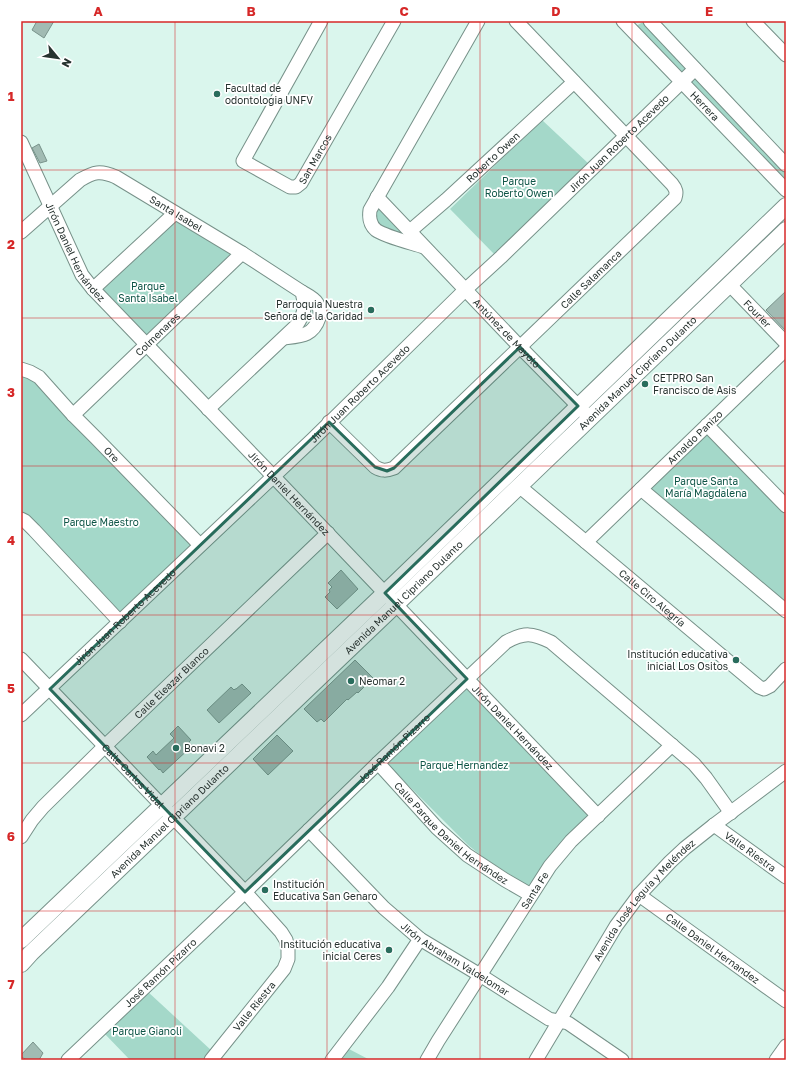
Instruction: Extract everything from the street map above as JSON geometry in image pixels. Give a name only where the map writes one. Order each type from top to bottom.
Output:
[{"type":"main road","name":"Avenida Manuel Cipriano Dulanto","points":[[21,940],[385,593],[786,206]]},
{"type":"main road","name":"Avenida Manuel Cipriano Dulanto","points":[[21,964],[42,942],[786,230]]},
{"type":"street","name":"San Marcos","points":[[322,21],[243,161],[290,186],[296,187],[301,184],[394,21]]},
{"type":"street","points":[[426,247],[391,236],[375,229],[371,224],[369,217],[370,210],[478,21]]},
{"type":"street","name":"Calle Salamanca","points":[[329,422],[375,467],[387,471],[394,468],[675,198],[676,190],[672,184],[516,21]]},
{"type":"street","name":"Herrera","points":[[650,21],[786,165]]},
{"type":"street","points":[[753,21],[786,55]]},
{"type":"street","name":"Herrera","points":[[630,23],[682,82],[786,190]]},
{"type":"street","name":"Jirón Juan Roberto Acevedo","points":[[21,715],[273,476],[695,69]]},
{"type":"street","name":"Roberto Owen","points":[[410,232],[574,82]]},
{"type":"street","name":"Jirón Daniel Hernández","points":[[21,144],[82,275],[93,289],[598,816]]},
{"type":"street","name":"Santa Isabel","points":[[50,206],[84,177],[97,172],[106,173],[116,177],[242,253],[302,292],[305,302],[305,310],[302,319],[284,338],[208,409]]},
{"type":"street","name":"Antúnez de Mayolo","points":[[377,197],[589,418]]},
{"type":"street","points":[[21,232],[50,206]]},
{"type":"street","points":[[93,289],[175,213]]},
{"type":"street","name":"Colmenares","points":[[73,415],[147,346],[242,253]]},
{"type":"street","name":"Fourier","points":[[729,284],[786,343]]},
{"type":"street","name":"Arnaldo Panizo","points":[[586,542],[786,349]]},
{"type":"street","name":"Ore","points":[[21,369],[39,377],[73,415],[200,545]]},
{"type":"street","points":[[707,425],[786,506]]},
{"type":"street","name":"Calle Ciro Alegría","points":[[519,486],[759,687],[764,689],[770,686],[786,669]]},
{"type":"street","points":[[641,489],[786,611]]},
{"type":"street","points":[[21,519],[34,530],[120,622]]},
{"type":"street","name":"Calle Eleazar Blanco","points":[[21,837],[43,807],[328,533]]},
{"type":"street","name":"José Ramón Pizarro","points":[[68,1060],[466,679],[506,642],[518,636],[540,636],[551,642],[694,764],[731,813]]},
{"type":"street","name":"Calle Carlos Vidal","points":[[21,659],[245,892],[281,932],[286,940],[288,949]]},
{"type":"street","name":"Santa Fe","points":[[427,1060],[531,895],[559,854],[672,745]]},
{"type":"street","name":"Calle Parque Daniel Hernández","points":[[378,763],[437,828],[467,855],[531,895]]},
{"type":"street","name":"Avenida José Leguía y Meléndez","points":[[536,1060],[616,926],[639,895],[670,862],[714,825],[786,771]]},
{"type":"street","name":"Valle Riestra","points":[[714,825],[786,877]]},
{"type":"street","name":"Jirón Abraham Valdelomar","points":[[309,830],[384,908],[420,939],[549,1019],[568,1023],[622,1060]]},
{"type":"street","name":"Calle Daniel Hernandez","points":[[639,895],[786,1001]]},
{"type":"street","points":[[332,1060],[388,987],[420,939]]},
{"type":"street","name":"Valle Riestra","points":[[211,1060],[284,969],[288,959],[288,949]]},
{"type":"street","points":[[776,1060],[786,1046]]},
{"type":"highlighted area","points":[[520,347],[578,406],[385,593],[467,679],[245,892],[50,689],[329,422],[375,467],[387,471],[394,468]]},
{"type":"green space","points":[[643,22],[646,23],[688,65],[684,75],[636,26]]},
{"type":"green space","points":[[694,78],[698,79],[786,170],[786,187],[690,81]]},
{"type":"green space","name":"Parque Roberto Owen","points":[[542,120],[589,164],[495,255],[450,209]]},
{"type":"green space","points":[[382,204],[413,238],[381,230],[377,222],[376,214]]},
{"type":"green space","name":"Parque Santa Isabel","points":[[176,221],[234,254],[147,338],[101,290]]},
{"type":"green space","name":"Parque Maestro","points":[[21,373],[37,382],[191,545],[119,614],[21,514]]},
{"type":"green space","name":"Parque Santa María Magdalena","points":[[708,434],[786,515],[786,605],[649,488]]},
{"type":"green space","name":"Parque Hernandez","points":[[465,687],[590,815],[545,864],[528,886],[484,858],[468,845],[386,763]]},
{"type":"green space","name":"Parque Gianoli","points":[[147,991],[212,1051],[205,1060],[130,1060],[103,1032]]},
{"type":"green space","points":[[347,1048],[370,1060],[338,1060]]},
{"type":"building","points":[[37,21],[54,21],[44,38],[32,30]]},
{"type":"building","points":[[39,144],[47,161],[40,163],[32,148]]},
{"type":"building","points":[[786,291],[786,331],[766,310]]},
{"type":"building","points":[[341,570],[358,589],[337,609],[325,597],[330,592],[329,590],[332,587],[328,583]]},
{"type":"building","points":[[355,660],[373,678],[358,693],[357,692],[348,700],[347,699],[324,722],[321,719],[317,722],[304,709]]},
{"type":"building","points":[[242,684],[251,693],[219,723],[207,710],[231,687],[234,690]]},
{"type":"building","name":"Bonavi 2","points":[[178,726],[191,740],[189,742],[192,746],[163,773],[147,757],[153,751],[156,755],[174,738],[170,734]]},
{"type":"building","points":[[277,735],[293,751],[268,775],[253,759]]},
{"type":"building","points":[[33,1042],[43,1053],[39,1060],[28,1060],[21,1057],[21,1055]]},
{"type":"place","name":"Facultad de odontologia UNFV","points":[[217,94]]},
{"type":"place","name":"Parroquia Nuestra Señora de la Caridad","points":[[371,310]]},
{"type":"place","name":"CETPRO San Francisco de Asis","points":[[645,384]]},
{"type":"place","name":"Institución educativa inicial Los Ositos","points":[[736,660]]},
{"type":"place","name":"Neomar 2","points":[[351,681]]},
{"type":"place","name":"Bonavi 2","points":[[176,748]]},
{"type":"place","name":"Institución Educativa San Genaro","points":[[265,890]]},
{"type":"place","name":"Institución educativa inicial Ceres","points":[[389,950]]}]
